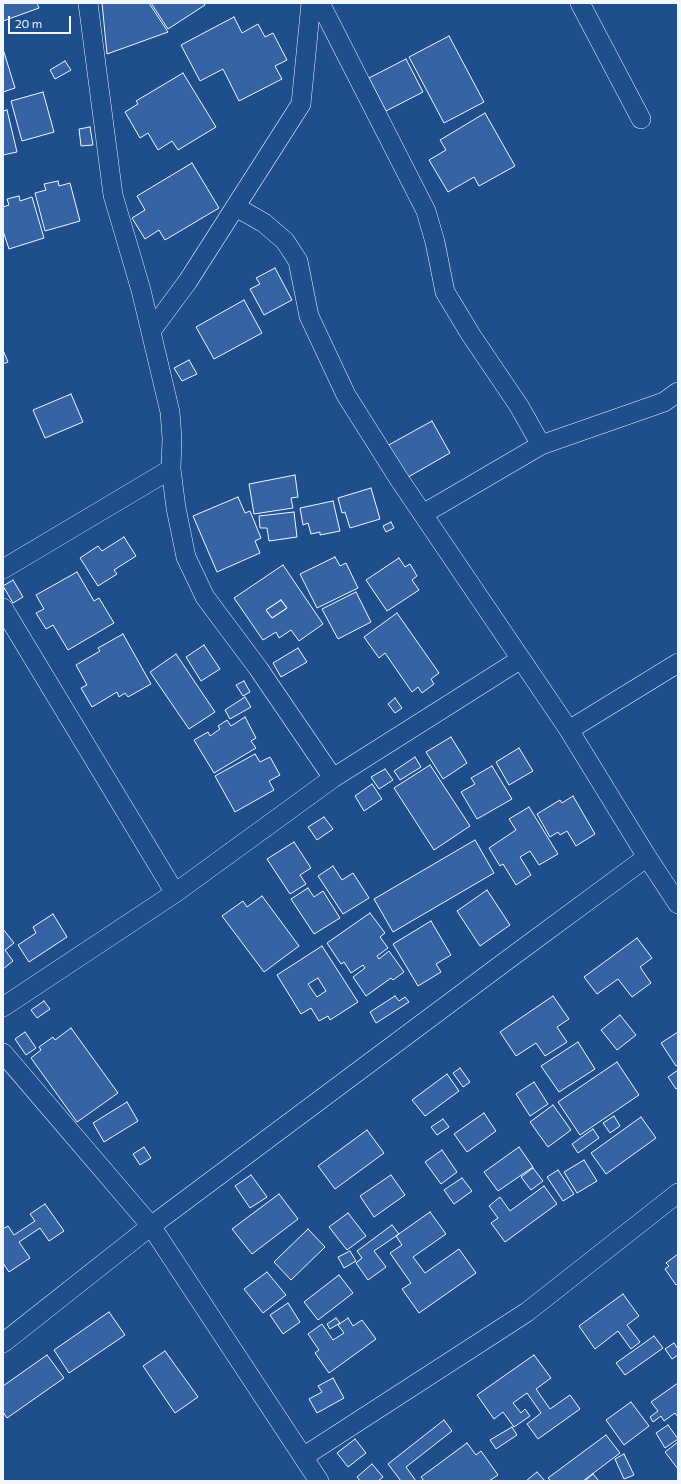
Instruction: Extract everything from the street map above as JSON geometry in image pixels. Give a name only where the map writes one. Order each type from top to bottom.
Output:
[{"type":"street","points":[[88,3],[112,195],[141,290],[170,412],[172,438],[171,470],[176,508],[186,557],[205,597],[258,668],[333,778]]},
{"type":"street","points":[[151,330],[188,281],[301,104],[311,3]]},
{"type":"street","points":[[320,3],[426,211],[435,242],[445,292],[519,406],[541,445]]},
{"type":"street","points":[[580,3],[642,119]]},
{"type":"street","points":[[236,207],[264,223],[285,241],[298,261],[309,316],[346,395],[423,514],[569,730],[647,857],[678,904]]},
{"type":"street","points":[[423,514],[541,445],[664,402],[678,392]]},
{"type":"street","points":[[3,569],[171,470]]},
{"type":"street","points":[[3,608],[175,893]]},
{"type":"street","points":[[3,1007],[175,893],[333,778],[521,659]]},
{"type":"street","points":[[569,730],[678,663]]},
{"type":"street","points":[[3,1343],[151,1226],[506,960],[647,857]]},
{"type":"street","points":[[3,1053],[151,1226],[319,1481]]},
{"type":"street","points":[[303,1457],[527,1312],[678,1193]]},
{"type":"building","points":[[3,3],[37,3],[39,8],[3,21]]},
{"type":"building","points":[[102,3],[149,3],[168,32],[107,54]]},
{"type":"building","points":[[151,3],[204,3],[205,5],[168,29]]},
{"type":"building","points":[[234,17],[242,33],[258,24],[265,37],[273,33],[287,60],[275,66],[282,79],[239,101],[223,69],[200,81],[181,45]]},
{"type":"building","points":[[449,36],[484,102],[444,123],[409,57]]},
{"type":"building","points":[[3,49],[15,88],[3,92]]},
{"type":"building","points":[[406,59],[423,92],[386,111],[369,78]]},
{"type":"building","points":[[65,61],[71,70],[55,79],[50,70]]},
{"type":"building","points":[[183,73],[216,127],[178,150],[172,141],[158,150],[148,133],[140,138],[125,112],[138,104],[136,101]]},
{"type":"building","points":[[43,92],[54,132],[22,141],[11,101]]},
{"type":"building","points":[[7,110],[17,152],[3,155],[3,111]]},
{"type":"building","points":[[485,113],[515,166],[479,186],[474,177],[448,192],[429,160],[446,150],[440,140]]},
{"type":"building","points":[[90,127],[93,145],[81,146],[79,129]]},
{"type":"building","points":[[192,163],[219,208],[165,240],[159,230],[145,239],[132,218],[145,210],[137,196]]},
{"type":"building","points":[[58,181],[59,186],[70,183],[80,221],[45,231],[35,193],[46,190],[44,184]]},
{"type":"building","points":[[19,196],[20,201],[32,197],[44,238],[9,249],[3,231],[3,207],[9,205],[7,199]]},
{"type":"building","points":[[275,268],[292,300],[264,315],[250,289],[260,284],[256,278]]},
{"type":"building","points":[[244,300],[262,333],[214,359],[196,327]]},
{"type":"building","points":[[3,350],[8,362],[3,364]]},
{"type":"building","points":[[189,360],[197,374],[182,381],[174,368]]},
{"type":"building","points":[[71,394],[83,422],[45,438],[33,410]]},
{"type":"building","points":[[432,421],[450,453],[403,480],[385,447]]},
{"type":"building","points":[[295,475],[298,497],[291,498],[293,508],[254,514],[249,484]]},
{"type":"building","points":[[371,488],[380,519],[350,528],[345,512],[342,513],[338,498]]},
{"type":"building","points":[[238,497],[245,513],[250,511],[261,538],[255,541],[260,553],[217,572],[193,516]]},
{"type":"building","points":[[333,501],[340,531],[320,535],[320,532],[311,534],[308,523],[303,525],[300,508]]},
{"type":"building","points":[[294,512],[297,537],[269,541],[267,528],[260,528],[259,516]]},
{"type":"building","points":[[391,522],[394,528],[386,532],[383,526]]},
{"type":"building","points":[[124,537],[136,556],[114,570],[117,574],[98,586],[80,558],[98,546],[102,551]]},
{"type":"building","points":[[335,557],[340,566],[346,563],[358,588],[317,608],[300,574]]},
{"type":"building","points":[[399,558],[405,567],[410,564],[417,576],[412,580],[419,590],[387,611],[366,580]]},
{"type":"building","points":[[283,565],[323,624],[299,641],[291,630],[279,638],[276,632],[263,640],[234,598]],"holes":[[[281,600],[287,608],[272,618],[266,610]]]},
{"type":"building","points":[[77,572],[94,601],[99,598],[114,623],[68,650],[53,625],[46,629],[36,613],[44,609],[36,595]]},
{"type":"building","points":[[13,580],[23,597],[13,603],[3,586]]},
{"type":"building","points":[[356,592],[371,622],[338,639],[322,609]]},
{"type":"building","points":[[281,600],[287,608],[272,618],[266,610]]},
{"type":"building","points":[[397,613],[439,673],[431,679],[434,684],[422,693],[418,687],[412,692],[385,653],[379,658],[364,637]]},
{"type":"building","points":[[123,634],[151,684],[128,697],[125,693],[119,697],[117,692],[92,707],[81,688],[87,685],[76,665],[100,651],[98,648]]},
{"type":"building","points":[[204,645],[220,669],[201,681],[186,657]]},
{"type":"building","points":[[298,648],[307,662],[281,677],[273,663]]},
{"type":"building","points":[[176,654],[215,712],[189,729],[150,672]]},
{"type":"building","points":[[244,681],[250,692],[243,696],[236,685]]},
{"type":"building","points":[[245,697],[251,707],[230,719],[225,710]]},
{"type":"building","points":[[395,698],[402,708],[395,713],[388,704]]},
{"type":"building","points":[[245,717],[256,738],[251,741],[256,748],[214,773],[194,740],[208,732],[210,736],[220,729],[218,726],[227,720],[231,726]]},
{"type":"building","points":[[451,737],[467,763],[443,779],[426,752]]},
{"type":"building","points":[[519,748],[533,771],[509,785],[496,762]]},
{"type":"building","points":[[255,754],[260,762],[270,757],[280,775],[269,781],[274,790],[235,812],[215,776]]},
{"type":"building","points":[[415,757],[421,767],[400,780],[394,771]]},
{"type":"building","points":[[430,765],[470,826],[434,850],[394,788]]},
{"type":"building","points":[[492,766],[512,799],[477,819],[461,792],[475,784],[471,778]]},
{"type":"building","points":[[385,769],[393,780],[379,789],[371,777]]},
{"type":"building","points":[[372,784],[382,799],[364,811],[355,796]]},
{"type":"building","points":[[573,796],[595,834],[576,846],[567,831],[560,835],[558,832],[550,837],[537,814],[560,800],[562,803]]},
{"type":"building","points":[[529,807],[558,854],[539,865],[530,851],[520,857],[531,875],[516,885],[503,864],[500,866],[489,848],[516,830],[509,819]]},
{"type":"building","points":[[324,817],[333,829],[317,840],[308,827]]},
{"type":"building","points":[[475,840],[494,873],[393,932],[374,899]]},
{"type":"building","points":[[294,842],[311,868],[300,875],[306,884],[290,894],[267,859]]},
{"type":"building","points":[[333,866],[342,880],[353,873],[369,898],[343,914],[318,876]]},
{"type":"building","points":[[308,888],[314,897],[323,891],[340,918],[314,934],[291,899]]},
{"type":"building","points":[[487,890],[510,925],[480,946],[457,911]]},
{"type":"building","points":[[262,896],[299,946],[264,972],[222,916],[243,901],[247,907]]},
{"type":"building","points":[[370,913],[385,933],[380,937],[388,948],[377,956],[379,959],[389,951],[404,972],[393,980],[391,978],[366,996],[353,977],[365,968],[363,965],[351,973],[344,962],[341,964],[327,943]]},
{"type":"building","points":[[53,914],[67,937],[29,962],[18,945],[36,933],[33,927]]},
{"type":"building","points":[[431,921],[451,955],[436,964],[441,972],[418,986],[393,944]]},
{"type":"building","points":[[3,929],[14,943],[5,950],[13,961],[3,969]]},
{"type":"building","points":[[637,938],[652,958],[640,967],[651,983],[632,997],[618,979],[597,994],[584,977]]},
{"type":"building","points":[[322,946],[358,1002],[330,1020],[328,1016],[319,1021],[311,1008],[301,1014],[277,975]],"holes":[[[318,978],[326,991],[317,997],[308,984]]]},
{"type":"building","points":[[395,996],[399,1001],[405,997],[409,1002],[376,1023],[370,1012]]},
{"type":"building","points":[[553,996],[569,1019],[557,1027],[567,1042],[545,1056],[536,1043],[516,1056],[500,1032]]},
{"type":"building","points":[[44,1001],[50,1009],[37,1018],[31,1010]]},
{"type":"building","points":[[620,1015],[636,1035],[617,1050],[601,1030]]},
{"type":"building","points":[[71,1028],[118,1093],[77,1122],[31,1058],[41,1050],[39,1047],[53,1037],[55,1040]]},
{"type":"building","points":[[25,1032],[36,1048],[26,1055],[15,1039]]},
{"type":"building","points":[[678,1032],[678,1065],[676,1066],[661,1043]]},
{"type":"building","points":[[578,1042],[595,1069],[559,1092],[541,1066]]},
{"type":"building","points":[[617,1062],[639,1095],[580,1135],[558,1102]]},
{"type":"building","points":[[460,1068],[470,1082],[463,1087],[453,1073]]},
{"type":"building","points":[[678,1070],[678,1088],[676,1089],[668,1077]]},
{"type":"building","points":[[447,1074],[459,1091],[425,1116],[412,1100]]},
{"type":"building","points":[[534,1082],[548,1104],[530,1116],[516,1094]]},
{"type":"building","points":[[127,1102],[138,1121],[104,1142],[93,1123]]},
{"type":"building","points":[[553,1105],[571,1130],[548,1147],[530,1122]]},
{"type":"building","points":[[484,1113],[496,1131],[467,1152],[454,1134]]},
{"type":"building","points":[[614,1116],[620,1126],[610,1133],[603,1123]]},
{"type":"building","points":[[641,1117],[656,1138],[606,1174],[591,1153]]},
{"type":"building","points":[[443,1119],[449,1127],[437,1135],[431,1127]]},
{"type":"building","points":[[593,1129],[599,1138],[578,1153],[572,1144]]},
{"type":"building","points":[[367,1130],[384,1153],[335,1189],[318,1166]]},
{"type":"building","points":[[144,1147],[151,1158],[140,1165],[133,1154]]},
{"type":"building","points":[[519,1147],[533,1167],[498,1191],[484,1172]]},
{"type":"building","points":[[442,1150],[457,1172],[441,1184],[425,1162]]},
{"type":"building","points":[[584,1160],[597,1181],[577,1193],[564,1172]]},
{"type":"building","points":[[533,1168],[543,1181],[531,1190],[521,1177]]},
{"type":"building","points":[[558,1170],[574,1194],[563,1201],[547,1177]]},
{"type":"building","points":[[251,1175],[267,1197],[250,1208],[235,1186]]},
{"type":"building","points":[[391,1175],[405,1195],[374,1217],[360,1196]]},
{"type":"building","points":[[462,1178],[472,1191],[454,1204],[444,1190]]},
{"type":"building","points":[[544,1186],[557,1204],[505,1242],[491,1223],[498,1218],[489,1206],[500,1197],[510,1211]]},
{"type":"building","points":[[279,1194],[298,1219],[252,1254],[232,1229]]},
{"type":"building","points":[[45,1204],[64,1231],[49,1241],[40,1228],[19,1242],[30,1258],[9,1272],[3,1263],[3,1229],[8,1226],[14,1235],[35,1221],[30,1214]]},
{"type":"building","points":[[430,1212],[446,1234],[413,1257],[425,1273],[459,1249],[476,1273],[419,1313],[402,1289],[411,1283],[390,1253],[402,1245],[396,1236]]},
{"type":"building","points":[[348,1213],[366,1236],[347,1250],[329,1227]]},
{"type":"building","points":[[392,1225],[399,1234],[374,1251],[386,1267],[368,1280],[356,1263],[362,1258],[357,1251]]},
{"type":"building","points":[[308,1229],[325,1247],[291,1280],[274,1262]]},
{"type":"building","points":[[350,1251],[356,1261],[344,1268],[338,1257]]},
{"type":"building","points":[[678,1254],[678,1283],[676,1285],[665,1269],[669,1266],[666,1263]]},
{"type":"building","points":[[267,1272],[286,1295],[263,1313],[244,1289]]},
{"type":"building","points":[[339,1275],[353,1293],[318,1320],[304,1302]]},
{"type":"building","points":[[623,1294],[639,1316],[627,1325],[640,1342],[631,1349],[618,1331],[595,1349],[579,1326]]},
{"type":"building","points":[[288,1303],[300,1322],[283,1334],[270,1315]]},
{"type":"building","points":[[109,1312],[125,1335],[69,1373],[54,1350]]},
{"type":"building","points":[[336,1318],[340,1323],[330,1329],[327,1324]]},
{"type":"building","points":[[348,1318],[353,1326],[362,1320],[376,1339],[329,1373],[315,1353],[319,1350],[308,1334],[322,1324],[333,1340],[344,1333],[338,1325]]},
{"type":"building","points":[[654,1336],[663,1348],[625,1375],[616,1363]]},
{"type":"building","points":[[674,1343],[678,1349],[678,1355],[672,1359],[665,1349]]},
{"type":"building","points":[[165,1351],[198,1397],[175,1413],[143,1366]]},
{"type":"building","points":[[47,1355],[64,1378],[7,1418],[3,1412],[3,1386]]},
{"type":"building","points":[[534,1355],[551,1378],[536,1389],[550,1409],[570,1395],[580,1409],[538,1439],[527,1424],[541,1413],[527,1393],[513,1403],[521,1413],[525,1409],[530,1416],[514,1427],[503,1412],[494,1419],[477,1395]]},
{"type":"building","points":[[333,1378],[344,1398],[317,1413],[309,1399],[322,1392],[318,1386]]},
{"type":"building","points":[[678,1383],[678,1417],[675,1413],[664,1421],[661,1416],[653,1422],[650,1417],[658,1411],[651,1402]]},
{"type":"building","points":[[631,1402],[649,1426],[624,1445],[606,1420]]},
{"type":"building","points":[[444,1420],[452,1431],[406,1467],[416,1481],[401,1481],[388,1464]]},
{"type":"building","points":[[668,1425],[678,1439],[665,1448],[656,1433]]},
{"type":"building","points":[[512,1427],[517,1435],[496,1449],[490,1440]]},
{"type":"building","points":[[606,1435],[620,1453],[583,1481],[551,1481],[548,1478]]},
{"type":"building","points":[[355,1439],[366,1453],[348,1467],[337,1453]]},
{"type":"building","points":[[678,1442],[678,1469],[665,1452]]},
{"type":"building","points":[[467,1443],[476,1455],[481,1451],[498,1475],[489,1481],[424,1481],[421,1477]]},
{"type":"building","points":[[624,1454],[634,1475],[624,1479],[615,1459]]},
{"type":"building","points":[[372,1464],[383,1477],[378,1481],[360,1481],[357,1477]]},
{"type":"building","points":[[537,1472],[545,1481],[526,1481]]},
{"type":"building","points":[[593,1474],[599,1481],[586,1480]]}]
